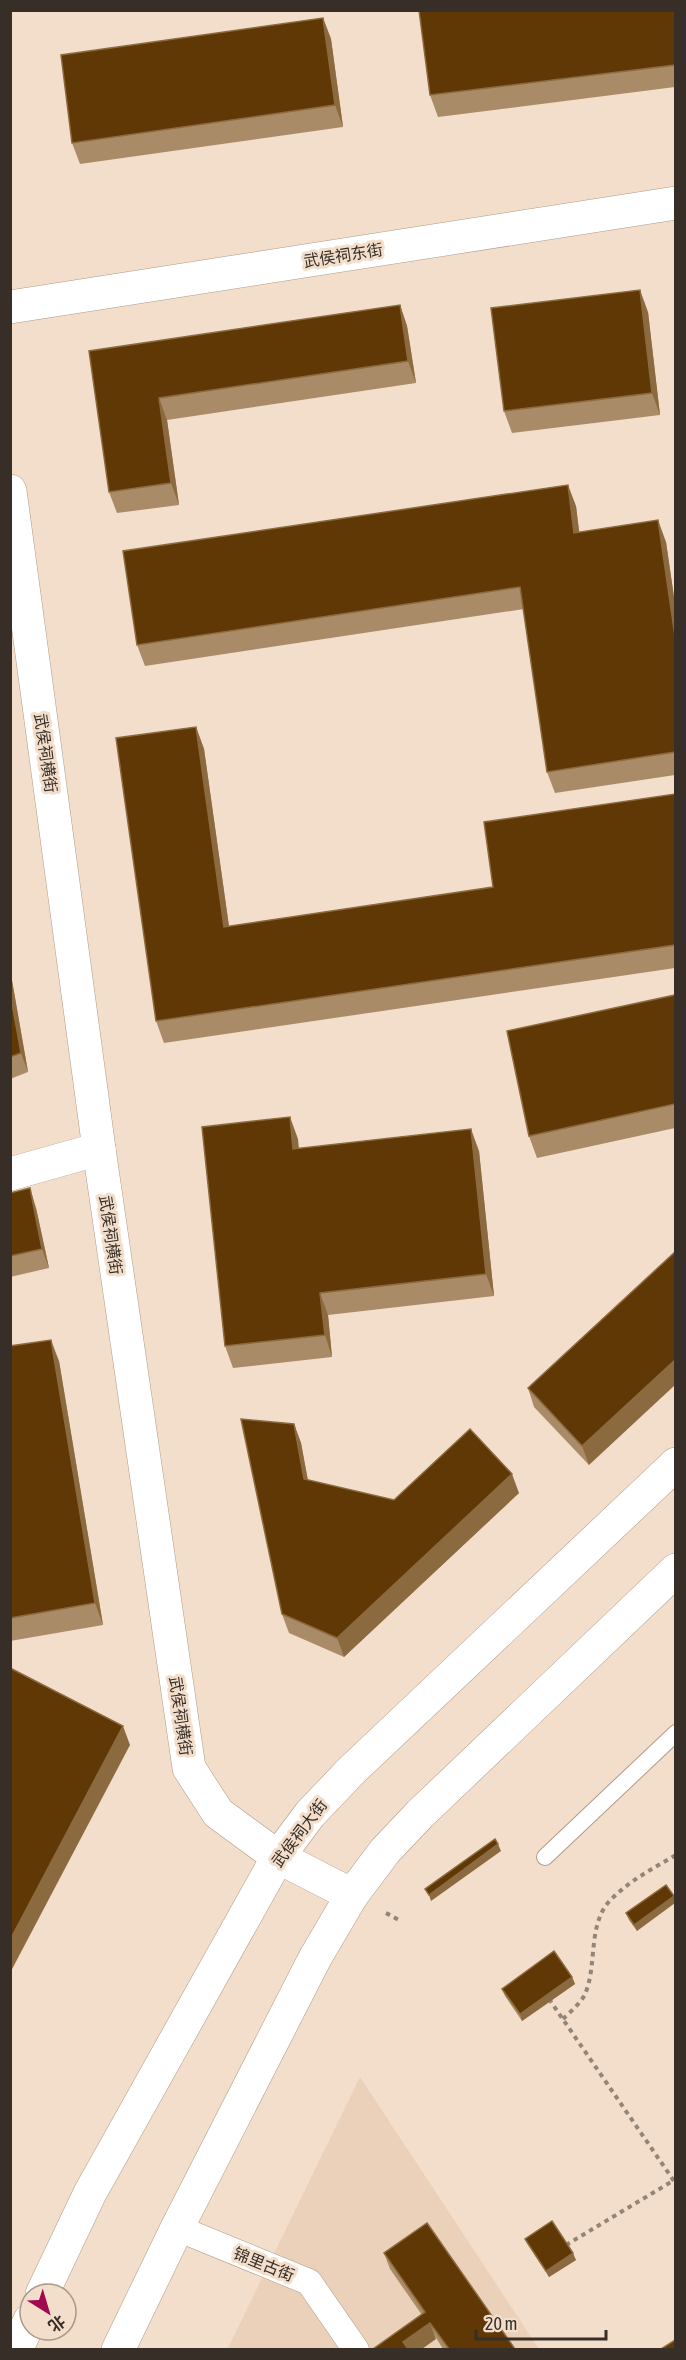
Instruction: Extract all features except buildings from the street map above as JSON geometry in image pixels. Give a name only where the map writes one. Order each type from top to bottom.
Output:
[{"type":"street","name":"武侯祠东街","points":[[10,307],[675,204]]},
{"type":"street","name":"武侯祠横街","points":[[10,491],[99,1149],[189,1768],[218,1813],[278,1857],[352,1895]]},
{"type":"street","points":[[10,1174],[99,1149]]},
{"type":"street","name":"武侯祠大街","points":[[48,2282],[90,2193],[278,1857],[310,1814],[351,1771],[675,1464]]},
{"type":"street","points":[[118,2349],[315,1958],[352,1895],[385,1851],[420,1814],[675,1570]]},
{"type":"street","name":"锦里古街","points":[[177,2228],[309,2282],[356,2349]]},
{"type":"lane","points":[[545,1857],[675,1733]]},
{"type":"path","points":[[563,2019],[584,1996],[591,1973],[594,1939],[606,1906],[630,1883],[675,1855]]},
{"type":"path","points":[[545,1993],[675,2181],[566,2245]]},
{"type":"shaded area","points":[[360,2077],[539,2349],[227,2350]]}]
